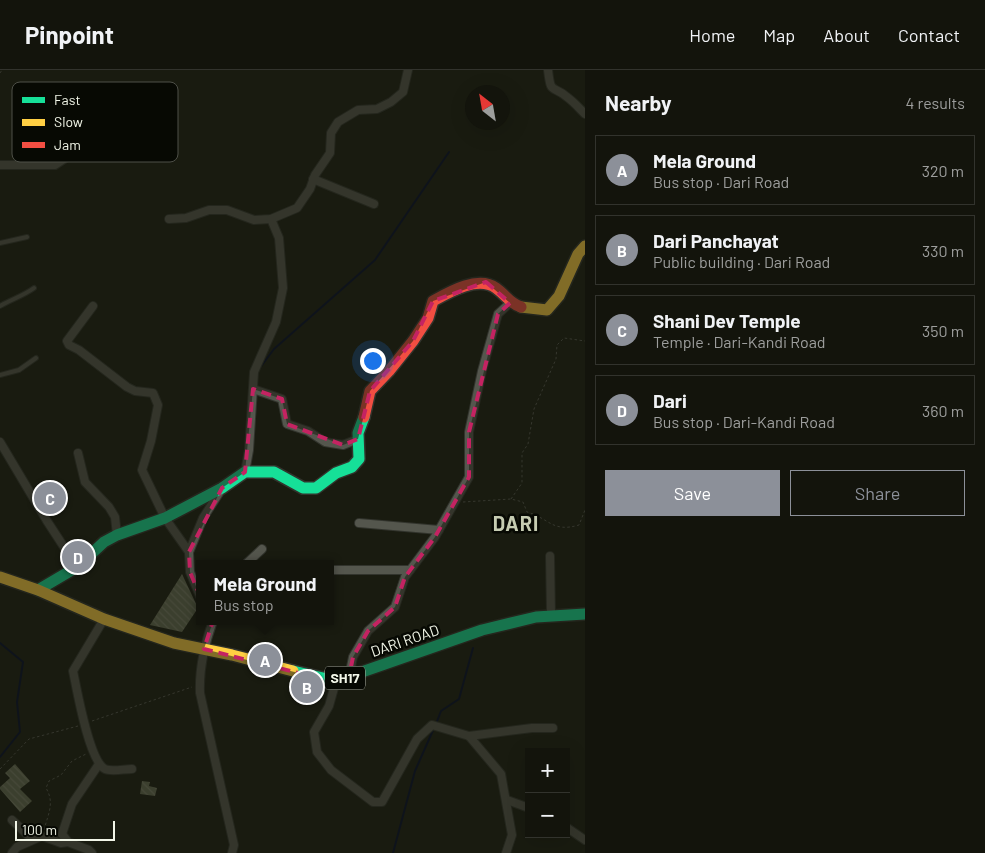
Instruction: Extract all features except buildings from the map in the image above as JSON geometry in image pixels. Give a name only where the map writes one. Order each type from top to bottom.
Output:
[{"type":"street","points":[[169,218],[186,218],[209,210],[227,210],[254,220],[271,218],[297,208],[330,153],[331,133],[338,122],[358,110],[378,109],[391,102],[403,92],[408,70]]},
{"type":"street","points":[[548,70],[550,83],[554,90],[566,95],[585,114]]},
{"type":"street","points":[[0,165],[55,164],[58,162]]},
{"type":"street","points":[[313,179],[374,204]]},
{"type":"street","points":[[244,472],[249,450],[254,372],[276,322],[283,288],[279,238],[271,218]]},
{"type":"street","points":[[38,590],[77,567],[104,542],[117,535],[165,518],[222,488],[244,472],[274,472],[303,488],[316,488],[336,474],[352,467],[358,460],[358,433],[366,411],[370,390],[389,371],[413,341],[428,318],[433,301],[446,294],[486,282],[494,286],[510,303],[546,310],[559,296],[578,254],[585,246]]},
{"type":"street","points":[[349,676],[353,657],[368,631],[395,607],[406,577],[439,530],[469,477],[469,432],[482,371],[498,314],[510,303]]},
{"type":"street","points":[[93,306],[67,341],[69,345],[79,350],[127,387],[135,391],[153,393],[158,405],[151,441],[142,470],[165,518],[189,552]]},
{"type":"street","points":[[253,389],[282,399],[288,424],[308,431],[325,442],[343,445],[358,439]]},
{"type":"street","points":[[0,442],[77,567]]},
{"type":"street","points":[[78,454],[85,482],[109,507],[115,517],[117,535]]},
{"type":"street","points":[[196,586],[190,572],[189,552],[203,518],[222,488]]},
{"type":"street","points":[[359,523],[439,530]]},
{"type":"street","points":[[250,560],[262,549]]},
{"type":"street","points":[[550,556],[551,614]]},
{"type":"street","points":[[334,570],[410,570]]},
{"type":"street","name":"SH17","points":[[0,577],[38,590]]},
{"type":"street","name":"DARI ROAD","points":[[38,590],[104,619],[174,643],[318,678],[336,680],[482,630],[551,614],[585,614]]},
{"type":"street","points":[[104,619],[73,671],[92,751],[99,764],[107,770],[132,769]]},
{"type":"street","points":[[211,625],[204,649],[200,693],[234,845],[232,853]]},
{"type":"street","points":[[336,680],[329,706],[314,732],[317,752],[331,770],[373,802],[382,802],[418,739],[432,725],[469,736],[532,728],[553,728]]},
{"type":"street","points":[[469,736],[501,774],[512,835],[506,853]]},
{"type":"street","points":[[68,842],[62,834],[72,804],[99,764]]},
{"type":"street","points":[[506,800],[525,807]]},
{"type":"street","points":[[12,820],[32,839]]},
{"type":"street","points":[[570,830],[585,840]]},
{"type":"street","points":[[12,853],[17,847],[42,836],[61,843],[68,842],[92,853]]},
{"type":"lane","points":[[0,243],[26,237]]},
{"type":"lane","points":[[0,306],[22,297],[34,288]]},
{"type":"lane","points":[[0,376],[19,370],[36,358]]},
{"type":"path","points":[[511,500],[522,483],[522,453],[528,444],[534,409],[556,359],[557,345],[564,338],[585,341]]},
{"type":"path","points":[[456,500],[467,503],[478,500],[523,502],[527,512],[535,514],[544,522],[566,529],[579,525],[585,510]]},
{"type":"path","points":[[0,769],[29,740],[85,724],[200,684]]},
{"type":"path","points":[[42,836],[51,804],[51,796],[46,788],[49,781],[61,775],[72,761],[92,751]]},
{"type":"highlighted area","points":[[486,282],[508,299],[510,303],[498,314],[469,432],[469,477],[435,537],[405,577],[395,607],[368,631],[353,657],[349,677],[326,680],[204,649],[212,624],[190,572],[189,552],[222,488],[245,472],[253,389],[282,399],[287,424],[343,445],[358,439],[370,391],[413,341],[433,301]]},
{"type":"waterway","points":[[259,369],[274,349],[375,260],[449,152]]},
{"type":"waterway","points":[[0,643],[23,662],[17,702],[20,732],[0,757]]},
{"type":"waterway","points":[[436,724],[441,711],[459,699],[473,648]]},
{"type":"waterway","points":[[393,853],[415,771],[434,728]]},
{"type":"traffic: fast","points":[[38,590],[77,567],[104,542],[117,535],[165,518],[222,488],[245,472],[274,472],[303,488],[316,488],[336,473],[352,467],[359,459],[358,433],[364,417]]},
{"type":"traffic: fast","points":[[293,671],[336,681],[482,630],[536,617],[585,614]]},
{"type":"traffic: slow","points":[[521,307],[547,310],[559,296],[578,254],[585,246]]},
{"type":"traffic: slow","points":[[0,577],[38,590],[104,619],[174,643],[232,655],[293,671]]},
{"type":"traffic: jam","points":[[364,417],[370,391],[413,341],[428,318],[433,301],[464,286],[481,283],[489,284],[496,288],[510,301],[521,307]]},
{"type":"place","name":"Shani Dev Temple","points":[[50,498]]},
{"type":"place","name":"Dari","points":[[78,557]]},
{"type":"place","name":"Mela Ground","points":[[265,660]]},
{"type":"place","name":"Dari Panchayat","points":[[307,687]]},
{"type":"district","name":"DARI","points":[[516,524]]}]
